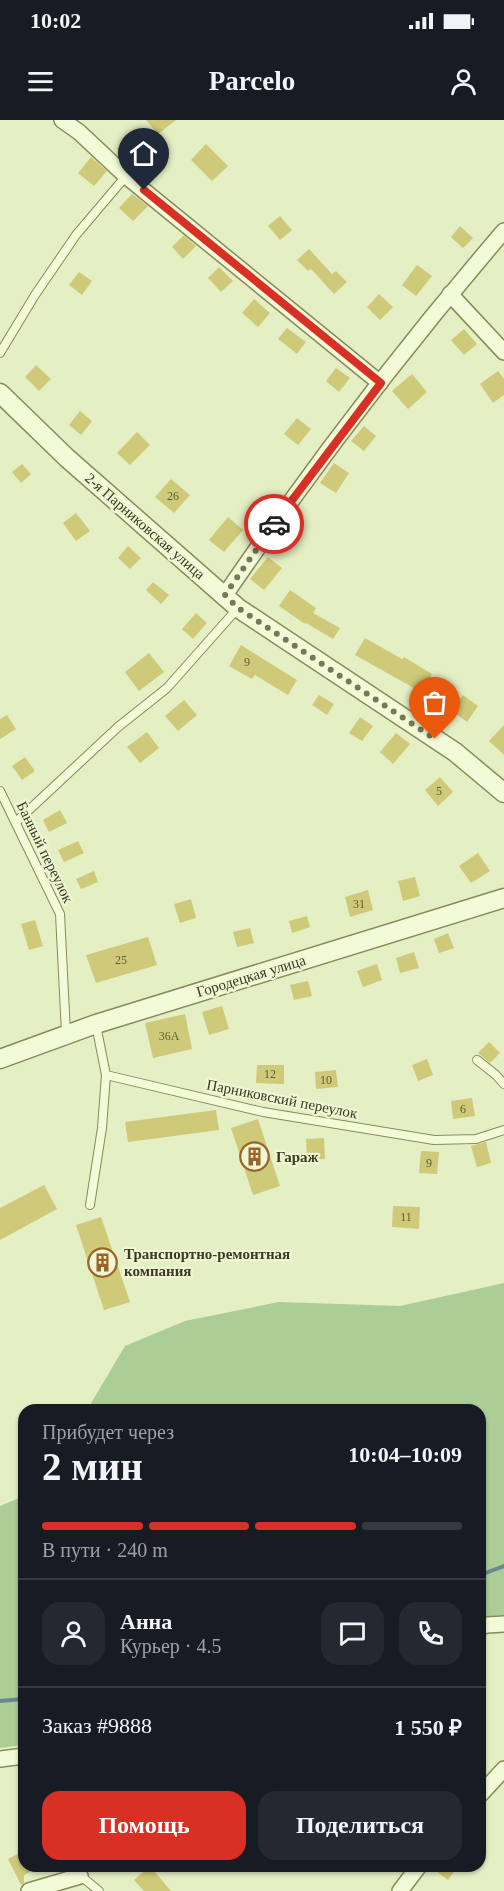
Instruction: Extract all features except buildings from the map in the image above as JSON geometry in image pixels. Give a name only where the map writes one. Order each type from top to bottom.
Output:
[{"type":"street","points":[[62,120],[79,132],[126,176],[381,383]]},
{"type":"street","points":[[231,601],[281,513],[450,294],[504,231]]},
{"type":"street","points":[[450,294],[504,352]]},
{"type":"street","name":"2-я Парниковская улица","points":[[0,393],[67,458],[231,601],[455,752],[504,793]]},
{"type":"street","name":"Городецкая улица","points":[[0,1059],[96,1024],[504,898]]},
{"type":"street","points":[[486,1625],[504,1624]]},
{"type":"street","points":[[0,1760],[18,1757]]},
{"type":"street","points":[[486,1788],[504,1769]]},
{"type":"street","points":[[29,1891],[72,1872]]},
{"type":"street","points":[[400,1891],[414,1872]]},
{"type":"lane","points":[[0,353],[34,295],[75,235],[126,176]]},
{"type":"lane","points":[[16,822],[118,727],[167,688],[231,601]]},
{"type":"lane","name":"Банный переулок","points":[[0,791],[60,914],[66,1035]]},
{"type":"lane","points":[[90,1205],[102,1128],[106,1075],[96,1024]]},
{"type":"lane","points":[[477,1059],[504,1084]]},
{"type":"lane","name":"Парниковский переулок","points":[[106,1075],[263,1112],[434,1140],[476,1139],[504,1130]]},
{"type":"lane","points":[[75,1872],[99,1891]]},
{"type":"green space","points":[[504,1283],[504,1615],[486,1616],[486,1404],[91,1404],[125,1346],[185,1321],[279,1302],[400,1306]]},
{"type":"green space","points":[[18,1498],[18,1746],[0,1748],[0,1506]]},
{"type":"waterway","points":[[486,1573],[504,1566]]},
{"type":"waterway","points":[[0,1701],[18,1700]]},
{"type":"way so far","points":[[274,524],[225,595],[238,608],[435,739]]},
{"type":"place","name":"Гараж","points":[[255,1157]]},
{"type":"place","name":"Транспортно-ремонтная компания","points":[[103,1263]]},
{"type":"route","points":[[144,190],[381,383],[274,524]]}]
